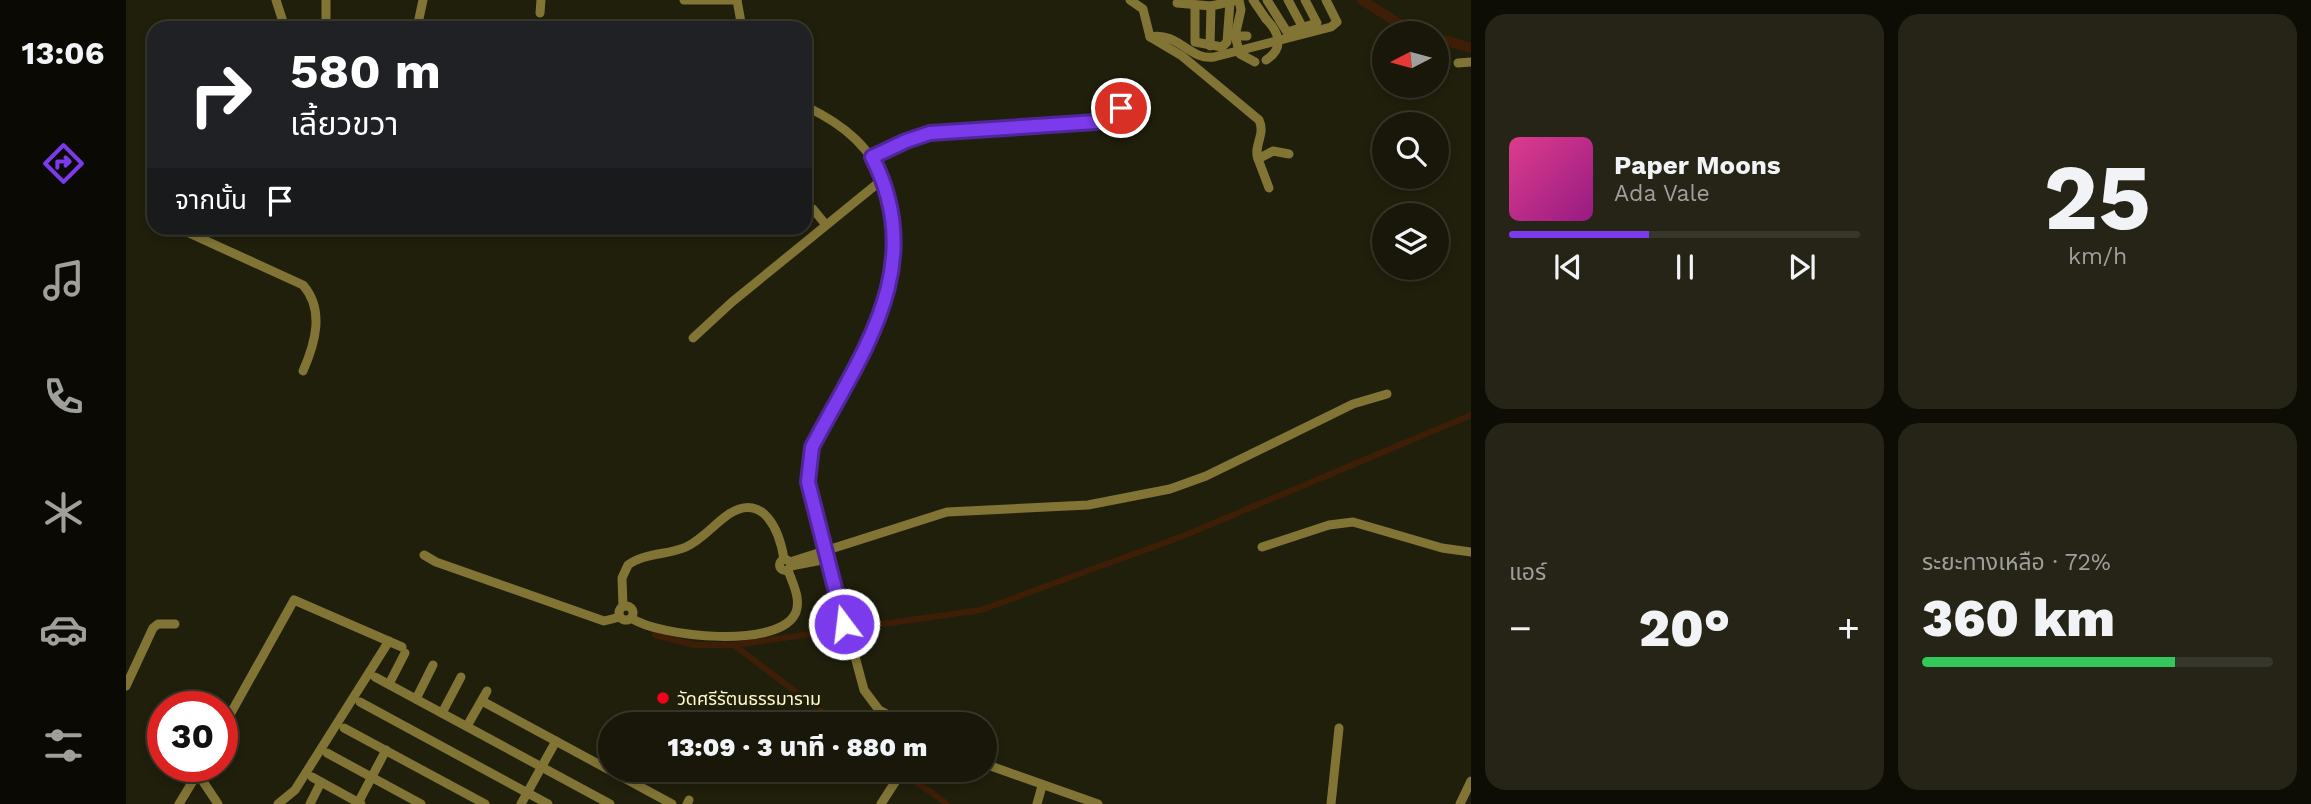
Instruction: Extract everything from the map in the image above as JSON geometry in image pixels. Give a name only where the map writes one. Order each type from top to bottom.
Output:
[{"type":"street","points":[[276,0],[283,21]]},
{"type":"street","points":[[326,0],[326,21]]},
{"type":"street","points":[[418,21],[423,0]]},
{"type":"street","points":[[540,13],[541,0]]},
{"type":"street","points":[[684,0],[737,0],[741,21]]},
{"type":"street","points":[[1130,0],[1145,13],[1150,37],[1182,56],[1259,120],[1262,131],[1256,148],[1269,188]]},
{"type":"street","points":[[1253,0],[1279,35],[1275,53],[1266,60]]},
{"type":"street","points":[[1268,0],[1285,31],[1317,23],[1305,0]]},
{"type":"street","points":[[1288,0],[1303,28]]},
{"type":"street","points":[[1150,37],[1167,36],[1204,57],[1214,57],[1331,27],[1337,22],[1326,0]]},
{"type":"street","points":[[1177,3],[1210,6],[1236,1]]},
{"type":"street","points":[[1236,1],[1241,10],[1235,36],[1240,54],[1255,62]]},
{"type":"street","points":[[1195,5],[1194,40],[1210,46],[1226,44],[1236,1]]},
{"type":"street","points":[[1210,6],[1210,46]]},
{"type":"street","points":[[1235,36],[1247,36]]},
{"type":"street","points":[[1458,62],[1471,62]]},
{"type":"street","points":[[872,157],[930,133],[1096,122],[1121,108]]},
{"type":"street","points":[[812,110],[846,128],[872,157],[883,179],[895,226],[890,287],[885,306],[812,447],[808,482],[848,638],[868,697],[883,712]]},
{"type":"street","points":[[1258,159],[1267,152],[1289,154]]},
{"type":"street","points":[[694,338],[732,302],[883,179]]},
{"type":"street","points":[[813,209],[826,225]]},
{"type":"street","points":[[192,235],[303,285],[313,299],[317,316],[303,371]]},
{"type":"street","points":[[788,564],[826,555],[947,512],[1088,505],[1160,491],[1206,475],[1345,408],[1387,394]]},
{"type":"street","points":[[425,555],[430,560],[526,596],[604,621],[620,617],[624,620],[631,618],[650,629],[707,637],[775,630],[787,624],[797,609],[797,597],[780,535],[768,516],[751,510],[734,512],[684,547],[628,565],[622,578],[623,606],[620,617]]},
{"type":"street","points":[[1262,547],[1329,525],[1353,522],[1442,548],[1471,552]]},
{"type":"street","points":[[238,700],[294,600],[404,650],[388,684]]},
{"type":"street","points":[[623,606],[632,609],[631,618]]},
{"type":"street","points":[[126,686],[153,628],[158,624],[175,624]]},
{"type":"street","points":[[278,804],[295,790],[389,641]]},
{"type":"street","points":[[416,699],[433,666]]},
{"type":"street","points":[[375,677],[610,804]]},
{"type":"street","points":[[442,713],[461,677]]},
{"type":"street","points":[[467,726],[487,691]]},
{"type":"street","points":[[482,701],[673,804]]},
{"type":"street","points":[[360,702],[548,804]]},
{"type":"street","points":[[344,728],[485,804]]},
{"type":"street","points":[[1331,804],[1339,728]]},
{"type":"street","points":[[521,804],[556,741]]},
{"type":"street","points":[[310,804],[316,779],[344,800],[359,803],[386,750]]},
{"type":"street","points":[[327,753],[421,804]]},
{"type":"street","points":[[997,769],[1098,804]]},
{"type":"street","points":[[1460,804],[1471,781]]},
{"type":"street","points":[[179,804],[193,782]]},
{"type":"street","points":[[206,782],[218,804]]},
{"type":"street","points":[[881,804],[896,782]]},
{"type":"street","points":[[1037,804],[1042,786]]},
{"type":"waterway","points":[[1362,0],[1395,21]]},
{"type":"waterway","points":[[1449,42],[1471,48]]},
{"type":"waterway","points":[[655,635],[694,645],[734,645],[981,610],[1183,536],[1471,415]]},
{"type":"waterway","points":[[734,645],[822,712]]},
{"type":"waterway","points":[[917,782],[947,804]]},
{"type":"place","name":"วัดศรีรัตนธรรมาราม","points":[[663,698]]},
{"type":"route","points":[[844,624],[808,482],[812,447],[885,306],[892,277],[895,258],[892,204],[872,157],[930,133],[1096,122],[1121,108]]}]
